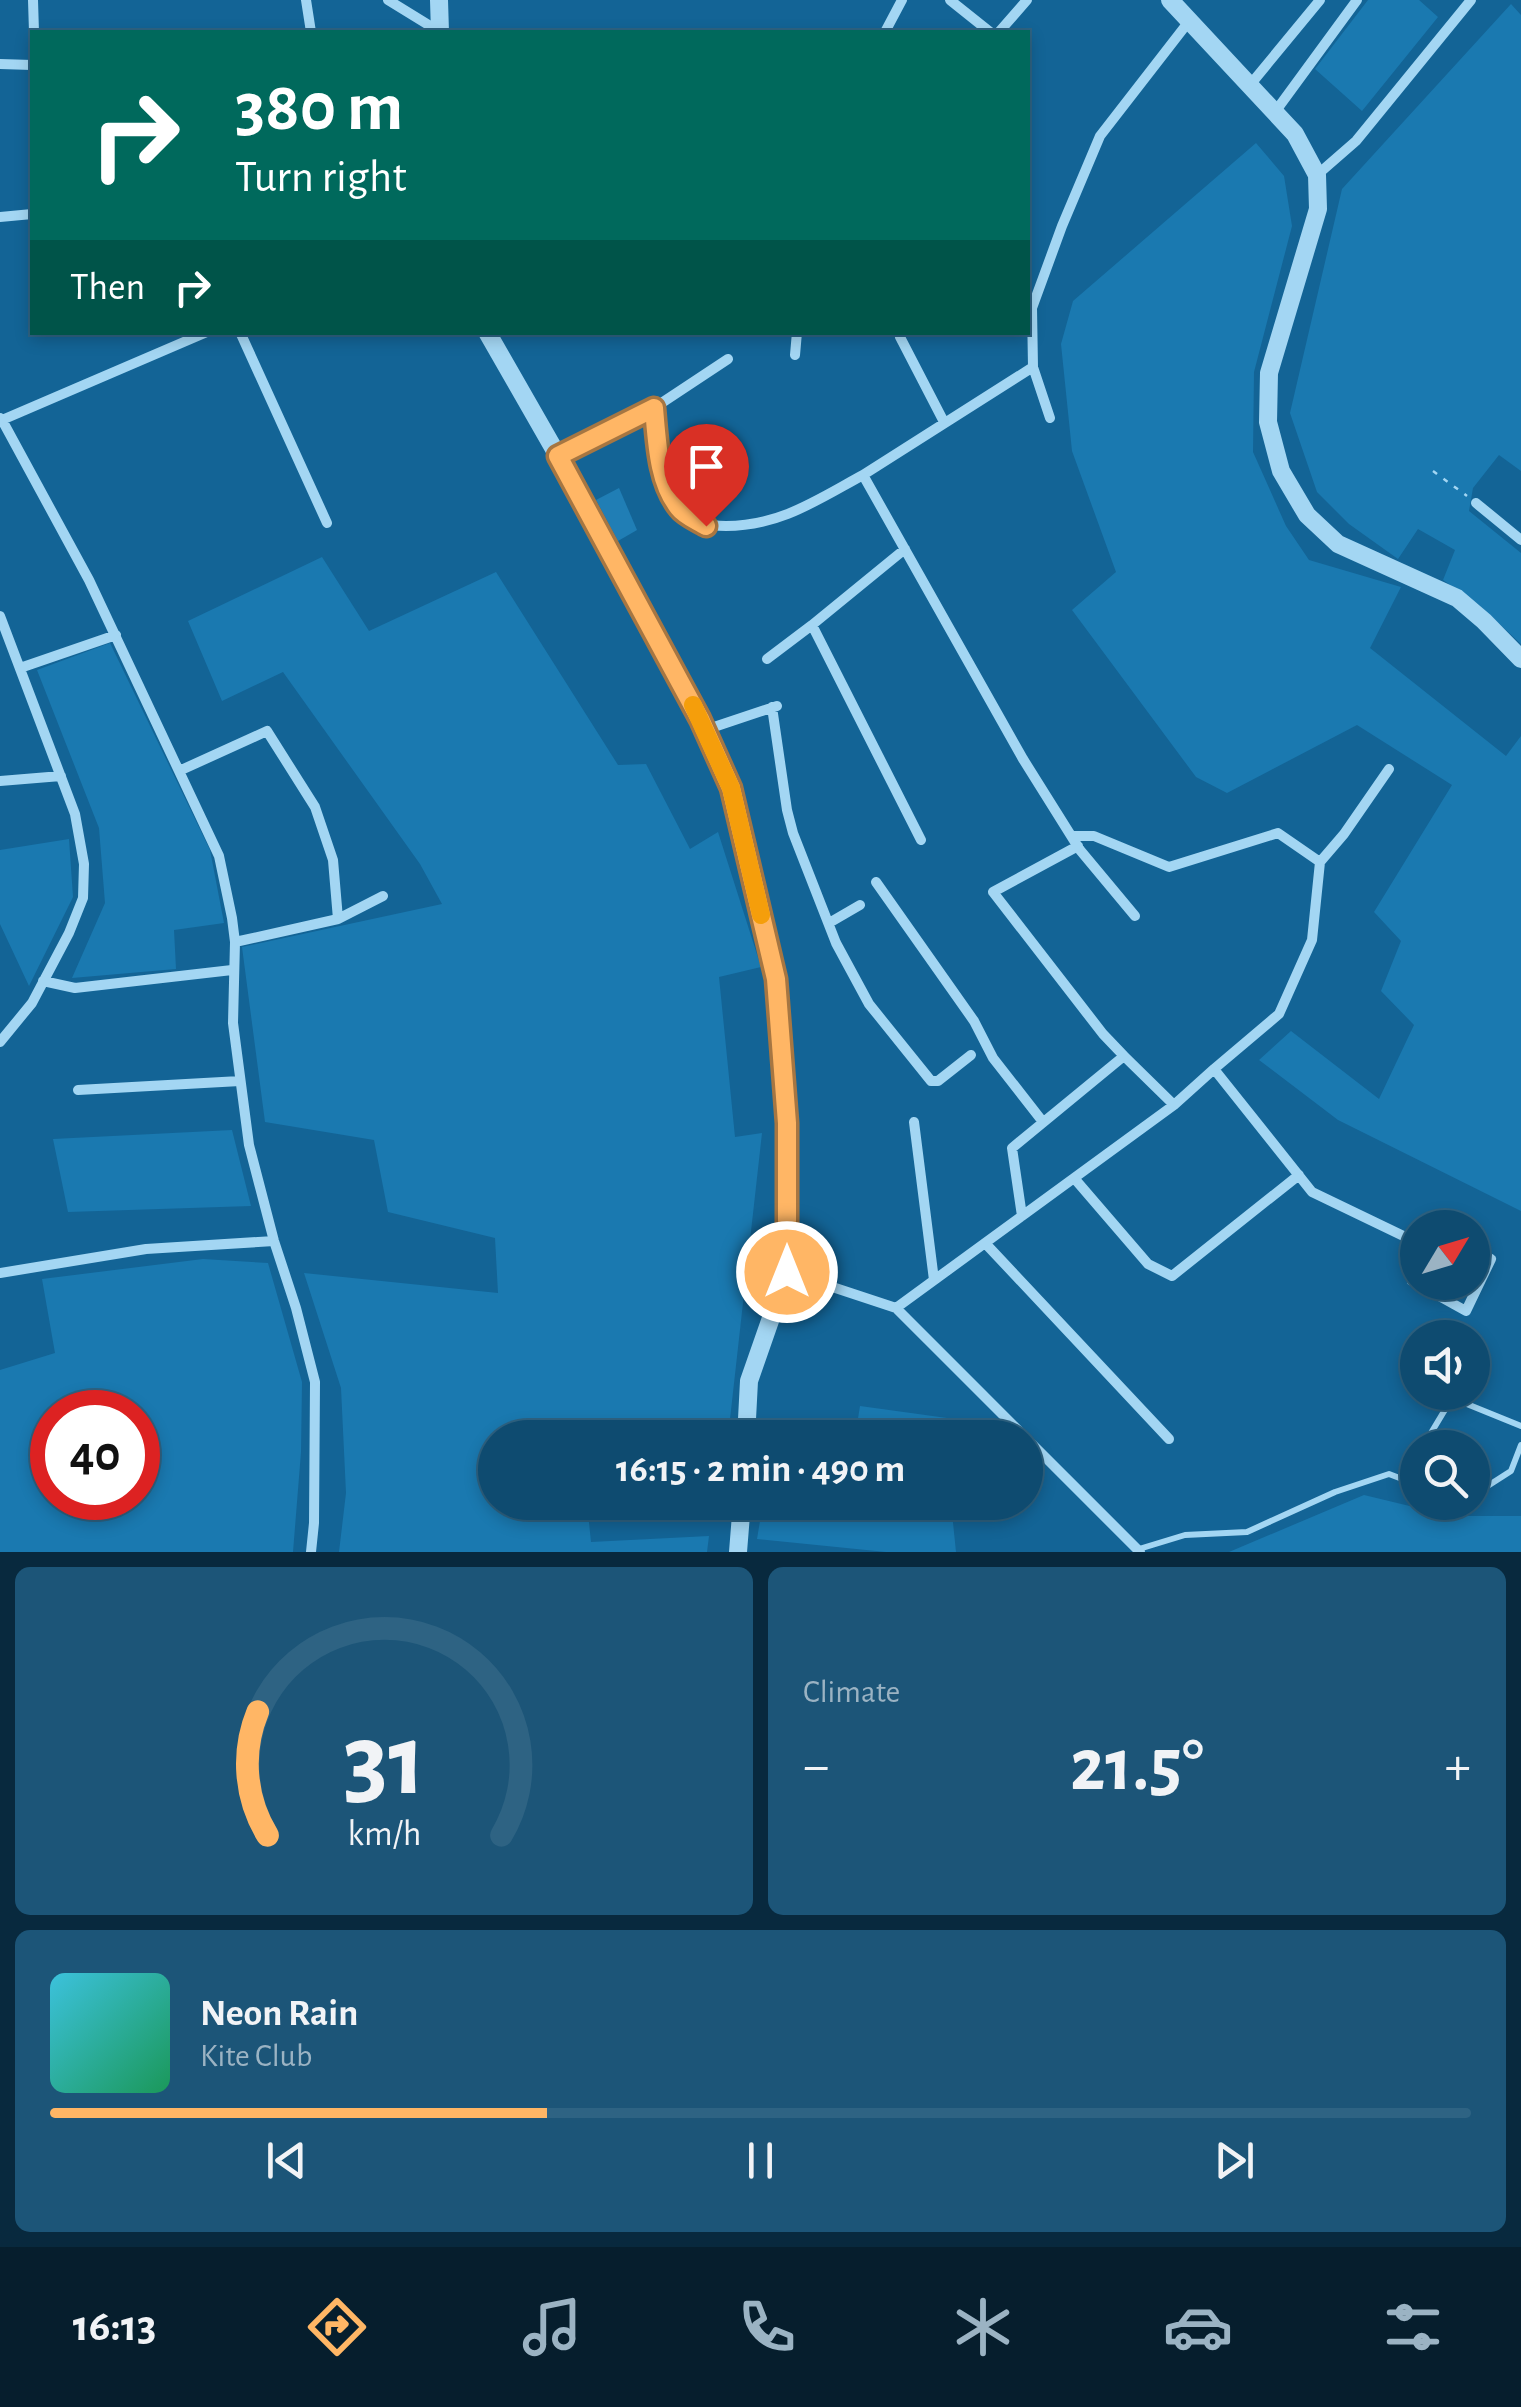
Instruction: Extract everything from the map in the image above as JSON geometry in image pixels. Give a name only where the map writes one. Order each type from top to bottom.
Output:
[{"type":"street","points":[[33,0],[34,30]]},
{"type":"street","points":[[306,0],[311,30]]},
{"type":"street","points":[[388,0],[437,30]]},
{"type":"street","points":[[439,0],[440,30]]},
{"type":"street","points":[[886,30],[902,0]]},
{"type":"street","points":[[950,0],[988,30]]},
{"type":"street","points":[[1001,30],[1027,0]]},
{"type":"street","points":[[1170,0],[1295,134],[1317,175],[1318,209],[1269,373],[1268,422],[1281,471],[1307,516],[1338,544],[1457,598],[1521,659]]},
{"type":"street","points":[[1250,84],[1320,0]]},
{"type":"street","points":[[1275,112],[1356,0]]},
{"type":"street","points":[[1317,175],[1356,141],[1471,0]]},
{"type":"street","points":[[1050,418],[1034,368],[1032,308],[1100,136],[1190,20]]},
{"type":"street","points":[[0,64],[30,64]]},
{"type":"street","points":[[0,216],[30,214]]},
{"type":"street","points":[[199,335],[1,419],[116,635],[219,856],[235,942],[232,1023],[249,1145],[315,1382],[311,1552]]},
{"type":"street","points":[[241,335],[327,524]]},
{"type":"street","points":[[489,335],[705,730],[731,788],[776,979],[787,1123],[787,1272],[749,1381],[747,1420]]},
{"type":"street","points":[[795,355],[798,335]]},
{"type":"street","points":[[901,335],[944,422]]},
{"type":"street","points":[[558,456],[654,408],[728,359]]},
{"type":"street","points":[[654,408],[657,447],[666,481],[680,510],[706,526],[749,526],[789,516],[863,475],[1034,368]]},
{"type":"street","points":[[863,475],[1075,842],[1134,916]]},
{"type":"street","points":[[1476,503],[1521,540]]},
{"type":"street","points":[[767,660],[905,549]]},
{"type":"street","points":[[0,616],[75,814],[84,864],[84,898],[69,933],[32,1002],[0,1042]]},
{"type":"street","points":[[812,625],[922,840]]},
{"type":"street","points":[[20,668],[116,635]]},
{"type":"street","points":[[705,730],[775,706],[793,833],[836,942],[869,1004],[931,1081],[938,1081],[971,1055]]},
{"type":"street","points":[[179,771],[267,731],[315,807],[333,860],[338,919]]},
{"type":"street","points":[[896,1308],[1174,1105],[1279,1014],[1312,940],[1320,862],[1388,769]]},
{"type":"street","points":[[0,781],[60,776]]},
{"type":"street","points":[[1174,1105],[1102,1034],[993,892],[1075,842],[1094,836],[1169,867],[1278,833],[1320,862]]},
{"type":"street","points":[[876,882],[974,1020],[993,1058],[1043,1122]]},
{"type":"street","points":[[235,942],[338,919],[382,896]]},
{"type":"street","points":[[829,924],[860,905]]},
{"type":"street","points":[[43,981],[75,988],[232,970]]},
{"type":"street","points":[[1022,1216],[1012,1148],[1124,1056]]},
{"type":"street","points":[[1214,1069],[1312,1192],[1400,1234]]},
{"type":"street","points":[[78,1090],[240,1081]]},
{"type":"street","points":[[914,1122],[934,1280]]},
{"type":"street","points":[[1074,1178],[1148,1264],[1172,1276],[1298,1176]]},
{"type":"street","points":[[0,1273],[146,1249],[274,1241]]},
{"type":"street","points":[[985,1242],[1169,1438]]},
{"type":"street","points":[[787,1272],[896,1308],[1139,1551]]},
{"type":"street","points":[[1447,1300],[1466,1310],[1471,1300]]},
{"type":"street","points":[[738,1552],[741,1520]]},
{"type":"lane","points":[[1433,1430],[1452,1398],[1521,1426]]},
{"type":"lane","points":[[1490,1484],[1511,1470],[1521,1446]]},
{"type":"lane","points":[[1139,1551],[1185,1535],[1248,1532],[1335,1492],[1389,1474],[1400,1478]]},
{"type":"path","points":[[1433,471],[1476,503]]},
{"type":"shaded area","points":[[1368,0],[1419,0],[1438,17],[1362,111],[1315,69]]},
{"type":"shaded area","points":[[1511,4],[1521,15],[1521,471],[1499,455],[1473,488],[1469,511],[1521,553],[1521,644],[1478,604],[1443,580],[1455,550],[1418,529],[1398,559],[1349,524],[1317,492],[1290,413],[1342,189]]},
{"type":"shaded area","points":[[1256,143],[1284,176],[1292,226],[1254,372],[1253,452],[1286,526],[1309,560],[1401,587],[1370,648],[1506,756],[1521,736],[1521,1211],[1338,1120],[1259,1060],[1291,1031],[1379,1099],[1414,1025],[1381,991],[1401,941],[1374,912],[1452,785],[1357,725],[1227,793],[1196,777],[1072,610],[1116,572],[1072,451],[1061,344],[1073,301]]},
{"type":"shaded area","points":[[322,557],[369,631],[496,572],[618,765],[646,764],[690,849],[718,832],[761,967],[719,977],[735,1137],[762,1133],[730,1420],[478,1420],[478,1520],[589,1520],[591,1542],[709,1536],[707,1552],[339,1552],[346,1493],[341,1388],[304,1273],[498,1293],[495,1238],[388,1212],[374,1140],[265,1122],[242,947],[442,904],[420,864],[283,672],[222,701],[188,621]]},
{"type":"shaded area","points":[[110,643],[210,850],[224,923],[174,930],[176,969],[72,978],[105,903],[99,828],[37,670]]},
{"type":"shaded area","points":[[69,839],[73,897],[29,986],[0,924],[0,850]]},
{"type":"shaded area","points":[[232,1130],[251,1206],[68,1212],[53,1139]]},
{"type":"shaded area","points":[[203,1259],[268,1263],[302,1382],[293,1552],[0,1552],[0,1370],[55,1353],[42,1279]]},
{"type":"shaded area","points":[[860,1406],[962,1420],[858,1420]]},
{"type":"shaded area","points":[[1364,1495],[1400,1504],[1400,1520],[1521,1516],[1521,1552],[1229,1552]]},
{"type":"shaded area","points":[[760,1520],[953,1520],[956,1552],[886,1552],[757,1539]]},
{"type":"building","points":[[619,488],[637,530],[618,541],[596,500]]},
{"type":"slow traffic","points":[[693,705],[731,788],[761,915]]},
{"type":"route","points":[[706,526],[680,510],[666,481],[657,447],[654,408],[558,456],[700,719],[731,788],[776,979],[787,1123],[787,1272]]}]
